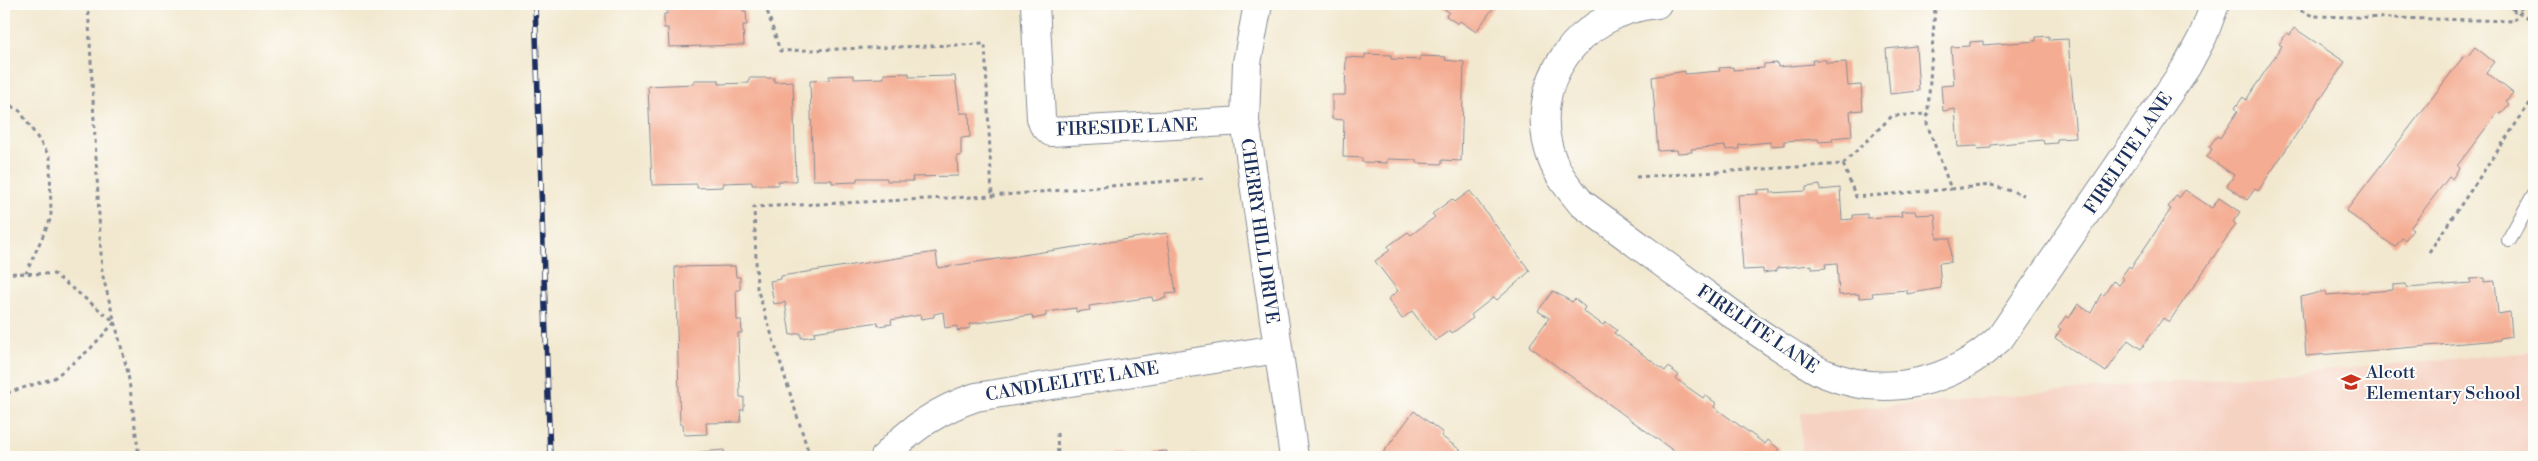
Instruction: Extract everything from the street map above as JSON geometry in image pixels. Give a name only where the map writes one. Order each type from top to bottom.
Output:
[{"type":"street","name":"FIRESIDE LANE","points":[[1035,4],[1041,118],[1042,124],[1051,132],[1245,121]]},
{"type":"street","name":"CHERRY HILL DRIVE","points":[[1258,4],[1247,63],[1245,121],[1294,457]]},
{"type":"street","name":"FIRELITE LANE","points":[[1657,4],[1629,8],[1598,22],[1570,48],[1558,66],[1546,102],[1545,130],[1552,159],[1564,183],[1581,203],[1749,327],[1824,374],[1848,382],[1874,386],[1901,386],[1928,381],[1970,362],[1989,348],[2009,327],[2187,66],[2203,36],[2215,4]]},
{"type":"street","name":"CANDLELITE LANE","points":[[885,457],[907,434],[922,423],[939,412],[976,397],[1277,349]]},
{"type":"lane","points":[[2509,240],[2534,195]]},
{"type":"path","points":[[4,9],[8,4]]},
{"type":"path","points":[[88,4],[102,273],[128,373],[139,457]]},
{"type":"path","points":[[765,4],[780,51],[985,44],[992,196]]},
{"type":"path","points":[[1930,4],[1934,8],[1927,124],[1951,189]]},
{"type":"path","points":[[1934,8],[1980,4]]},
{"type":"path","points":[[2286,4],[2314,16],[2342,17],[2515,21],[2514,10]]},
{"type":"path","points":[[2504,4],[2534,21]]},
{"type":"path","points":[[2514,10],[2534,8]]},
{"type":"path","points":[[2429,252],[2534,97]]},
{"type":"path","points":[[4,102],[20,111],[50,157],[51,218],[26,273]]},
{"type":"path","points":[[2528,105],[2534,105]]},
{"type":"path","points":[[1636,177],[1844,164],[1892,116],[1928,114]]},
{"type":"path","points":[[1844,164],[1856,197],[1991,185],[2024,195]]},
{"type":"path","points":[[810,457],[757,288],[754,206],[992,196],[1205,178]]},
{"type":"path","points":[[4,273],[54,274],[115,322]]},
{"type":"path","points":[[4,394],[54,378],[89,350],[115,322]]},
{"type":"path","points":[[1057,434],[1058,457]]},
{"type":"shaded area","name":"Alcott Elementary School","points":[[2534,352],[2534,457],[1802,457],[1801,413]]},
{"type":"building","points":[[667,4],[742,4],[743,11],[746,11],[747,25],[743,25],[744,45],[669,47],[668,28],[664,28],[664,14],[667,14]]},
{"type":"building","points":[[1437,4],[1496,4],[1476,32],[1460,21],[1458,24],[1446,16],[1449,12]]},
{"type":"building","points":[[2294,28],[2345,62],[2258,191],[2255,189],[2247,200],[2227,186],[2234,175],[2207,157],[2212,149],[2209,147],[2217,136],[2220,138],[2238,111],[2235,108],[2243,97],[2246,100],[2282,46],[2279,44],[2287,33],[2290,35]]},
{"type":"building","points":[[2049,36],[2049,40],[2068,39],[2076,138],[2057,139],[2057,143],[2044,144],[2043,140],[1991,145],[1991,148],[1978,149],[1977,146],[1958,147],[1955,109],[1943,111],[1941,86],[1954,85],[1951,47],[1970,46],[1970,42],[1983,41],[1983,45],[2036,41],[2036,37]]},
{"type":"building","points":[[1916,46],[1919,91],[1890,94],[1886,49]]},
{"type":"building","points":[[2475,47],[2494,62],[2486,72],[2513,93],[2506,101],[2509,104],[2501,114],[2498,112],[2457,166],[2459,168],[2452,179],[2449,177],[2410,228],[2413,230],[2405,240],[2402,238],[2395,247],[2346,211],[2464,56],[2467,57]]},
{"type":"building","points":[[1365,54],[1391,55],[1391,59],[1420,60],[1420,56],[1446,57],[1445,60],[1464,62],[1461,161],[1442,160],[1442,164],[1417,163],[1417,160],[1387,159],[1387,163],[1362,162],[1362,158],[1343,157],[1344,120],[1332,119],[1332,95],[1345,95],[1346,57],[1365,58]]},
{"type":"building","points":[[1812,60],[1826,60],[1826,63],[1846,62],[1848,86],[1861,85],[1863,110],[1850,111],[1852,136],[1832,138],[1833,141],[1819,142],[1818,139],[1784,141],[1784,145],[1770,146],[1770,142],[1739,145],[1739,149],[1726,150],[1725,146],[1691,149],[1692,152],[1678,153],[1677,150],[1658,151],[1652,77],[1685,71],[1685,74],[1720,71],[1719,68],[1733,67],[1733,70],[1764,68],[1764,64],[1777,63],[1778,67],[1813,64]]},
{"type":"building","points":[[909,73],[909,77],[955,76],[960,113],[969,113],[970,137],[961,138],[961,156],[957,156],[958,176],[912,177],[913,181],[887,181],[887,178],[857,178],[857,182],[832,183],[832,180],[813,180],[810,81],[829,80],[829,76],[854,75],[854,79],[884,78],[884,74]]},
{"type":"building","points":[[749,78],[774,78],[774,82],[793,81],[796,181],[778,181],[778,185],[752,185],[752,182],[723,183],[723,187],[697,188],[697,184],[652,185],[648,86],[694,84],[694,80],[719,80],[719,84],[749,83]]},
{"type":"building","points":[[1820,185],[1820,190],[1840,188],[1842,220],[1853,219],[1853,215],[1867,214],[1867,218],[1902,216],[1901,211],[1915,211],[1916,215],[1935,214],[1937,238],[1950,238],[1951,262],[1939,263],[1941,288],[1907,294],[1907,290],[1872,293],[1873,297],[1859,298],[1859,294],[1839,295],[1837,263],[1825,264],[1826,268],[1812,269],[1812,265],[1777,268],[1777,271],[1763,273],[1763,269],[1743,270],[1738,195],[1758,194],[1757,190],[1771,189],[1771,193],[1806,191],[1806,187]]},
{"type":"building","points":[[2185,190],[2212,208],[2219,198],[2240,212],[2233,222],[2236,224],[2169,322],[2163,318],[2141,349],[2128,340],[2106,372],[2055,338],[2061,329],[2058,327],[2066,316],[2069,318],[2078,304],[2091,313],[2101,294],[2104,295],[2113,281],[2119,285],[2124,279],[2121,277],[2129,266],[2131,268],[2171,209],[2168,207],[2176,196],[2179,198]]},
{"type":"building","points":[[1470,191],[1530,271],[1497,300],[1494,297],[1471,315],[1473,318],[1452,333],[1450,330],[1435,341],[1412,311],[1402,319],[1388,299],[1398,291],[1375,261],[1390,250],[1388,246],[1408,232],[1411,235],[1435,217],[1432,214],[1452,199],[1455,202]]},
{"type":"building","points":[[1167,233],[1176,293],[1165,294],[1166,298],[1153,301],[1152,297],[1089,306],[1090,310],[1076,312],[1076,308],[1046,312],[1046,316],[1033,319],[1032,315],[969,324],[970,328],[957,331],[957,326],[945,328],[943,312],[934,314],[934,317],[921,319],[920,315],[891,320],[892,324],[878,326],[878,322],[814,332],[815,336],[801,338],[801,333],[790,335],[785,302],[774,304],[770,281],[781,279],[781,276],[936,252],[938,268]]},
{"type":"building","points":[[735,266],[736,277],[740,277],[740,290],[736,290],[737,320],[741,320],[742,333],[738,333],[740,397],[744,397],[744,410],[740,410],[741,422],[706,423],[707,434],[684,435],[683,424],[680,424],[675,267]]},
{"type":"building","points":[[2484,278],[2484,282],[2495,281],[2498,314],[2510,312],[2512,336],[2500,338],[2500,340],[2306,356],[2301,297],[2325,291],[2326,295],[2393,290],[2393,285],[2406,284],[2407,288],[2471,283],[2470,279]]},
{"type":"building","points":[[1553,291],[1572,302],[1575,299],[1585,307],[1583,311],[1603,325],[1606,322],[1617,330],[1614,333],[1665,371],[1668,367],[1679,375],[1676,379],[1703,398],[1705,395],[1716,403],[1714,407],[1765,444],[1768,440],[1779,449],[1776,452],[1783,457],[1682,457],[1529,346],[1549,318],[1538,311]]},
{"type":"building","points":[[1414,411],[1443,433],[1441,436],[1470,457],[1380,457]]},
{"type":"building","points":[[724,450],[725,457],[700,457],[700,452]]},
{"type":"building","points":[[1167,451],[1167,455],[1198,454],[1198,457],[1154,457],[1154,452]]},
{"type":"building","points":[[1111,453],[1124,453],[1125,457],[1111,457]]},
{"type":"railway","points":[[535,4],[550,457]]},
{"type":"place","name":"Alcott Elementary School","points":[[2351,382]]}]
